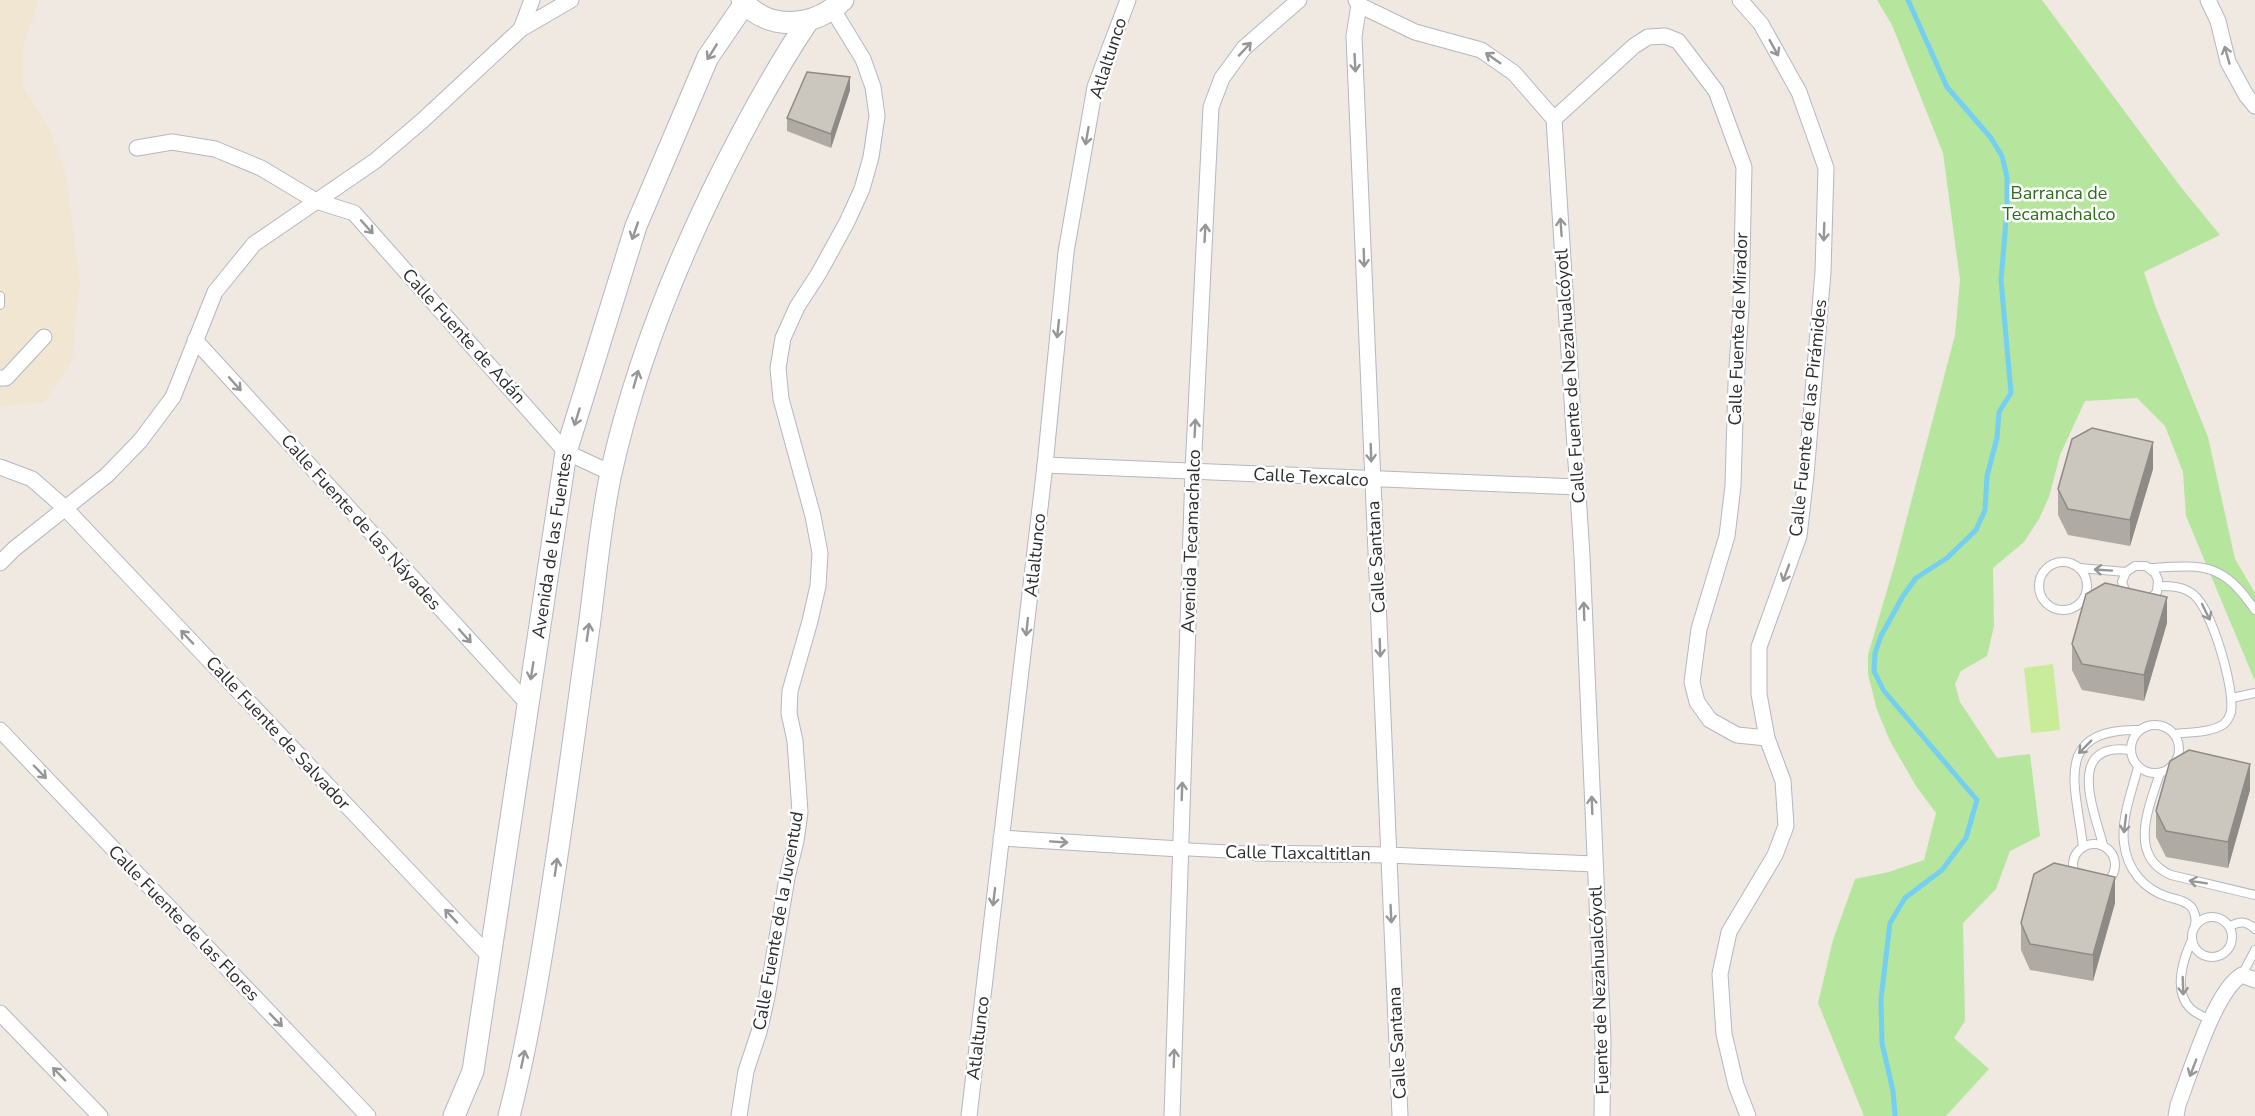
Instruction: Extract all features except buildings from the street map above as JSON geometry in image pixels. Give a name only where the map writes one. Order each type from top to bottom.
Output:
[{"type":"main road","points":[[743,2],[755,12],[774,20],[794,23],[808,21],[838,5]]},
{"type":"main road","name":"Avenida de las Fuentes","points":[[453,1116],[473,1071],[566,452],[636,226],[708,57],[743,2]]},
{"type":"main road","points":[[508,1116],[527,1038],[554,883],[611,473],[640,366],[664,297],[742,129],[808,21]]},
{"type":"street","points":[[521,28],[532,0]]},
{"type":"street","points":[[0,563],[14,549],[107,475],[140,441],[173,397],[215,292],[254,244],[375,161],[521,28],[571,0]]},
{"type":"street","name":"Atlaltunco","points":[[969,1116],[1045,465],[1066,252],[1095,87],[1128,0]]},
{"type":"street","name":"Avenida Tecamachalco","points":[[1172,1116],[1193,471],[1211,107],[1222,78],[1244,48],[1299,0]]},
{"type":"street","name":"Calle Fuente de las Pirámides","points":[[1740,0],[1761,24],[1799,92],[1826,168],[1823,272],[1799,536],[1759,647],[1759,694],[1767,738],[1782,781],[1786,826],[1775,855],[1729,932],[1720,974],[1724,1034],[1736,1085],[1748,1116]]},
{"type":"street","points":[[2208,0],[2218,21],[2228,62],[2246,95],[2255,106]]},
{"type":"street","points":[[1358,3],[1415,32],[1481,50],[1514,73],[1554,119]]},
{"type":"street","name":"Calle Santana","points":[[1358,3],[1354,36],[1400,1116]]},
{"type":"street","name":"Calle Fuente de la Juventud","points":[[739,1116],[746,1071],[768,997],[787,878],[796,841],[800,812],[795,741],[789,713],[790,691],[818,586],[820,553],[813,516],[781,399],[778,368],[783,338],[797,307],[824,263],[862,189],[872,157],[877,116],[873,87],[838,5]]},
{"type":"street","name":"Calle Fuente de Mirador","points":[[1554,119],[1634,46],[1648,37],[1665,36],[1678,41],[1716,92],[1744,167],[1741,307],[1735,394],[1733,486],[1727,536],[1699,629],[1692,682],[1697,702],[1710,720],[1737,735],[1767,738]]},
{"type":"street","name":"Calle Fuente de Nezahualcóyotl","points":[[1554,119],[1577,487],[1595,864]]},
{"type":"street","name":"Calle Fuente de Adán","points":[[137,148],[172,142],[215,149],[261,168],[316,201],[354,213],[566,452],[611,473]]},
{"type":"street","points":[[0,378],[6,378],[44,337]]},
{"type":"street","name":"Calle Fuente de las Náyades","points":[[195,340],[527,703]]},
{"type":"street","name":"Calle Texcalco","points":[[1045,465],[1577,487]]},
{"type":"street","name":"Calle Fuente de Salvador","points":[[0,467],[32,479],[65,508],[491,958]]},
{"type":"street","name":"Calle Fuente de las Flores","points":[[0,730],[368,1116]]},
{"type":"street","name":"Calle Tlaxcaltitlan","points":[[1001,838],[1256,853],[1388,855],[1595,864]]},
{"type":"street","name":"Fuente de Nezahualcóyotl","points":[[1595,864],[1603,1040],[1602,1116]]},
{"type":"street","points":[[2176,1116],[2178,1105],[2211,1020],[2228,986],[2249,977]]},
{"type":"street","points":[[0,1013],[100,1116]]},
{"type":"lane","points":[[0,296],[0,305]]},
{"type":"lane","points":[[2079,568],[2091,588],[2081,602],[2075,607],[2061,610],[2047,605],[2039,592],[2041,577],[2050,566],[2065,562],[2079,568],[2126,572],[2135,567],[2146,566],[2151,568],[2193,566],[2210,568],[2235,584],[2255,610]]},
{"type":"lane","points":[[2116,591],[2137,602],[2153,597],[2158,586],[2155,573],[2151,568]]},
{"type":"lane","points":[[2126,572],[2122,587],[2127,596]]},
{"type":"lane","points":[[2158,586],[2175,586],[2186,590],[2201,603],[2216,637],[2232,699],[2231,715],[2224,724],[2212,729],[2174,734]]},
{"type":"lane","points":[[2232,699],[2255,693]]},
{"type":"lane","points":[[2083,847],[2074,766],[2086,744],[2107,732],[2139,730],[2146,726],[2161,725],[2174,734],[2178,740],[2178,758],[2167,770],[2160,773],[2152,773],[2138,767],[2131,757],[2130,750],[2131,743],[2139,730]]},
{"type":"lane","points":[[2103,845],[2093,844],[2077,852],[2073,860],[2075,876],[2080,882],[2095,887],[2110,880],[2116,865],[2114,857],[2103,845],[2089,790],[2089,770],[2092,762],[2103,752],[2111,749],[2130,750]]},
{"type":"lane","points":[[2178,758],[2189,761]]},
{"type":"lane","points":[[2138,767],[2125,818],[2124,844],[2127,859],[2140,880],[2152,890],[2189,904],[2196,914],[2181,992],[2188,1006],[2211,1020]]},
{"type":"lane","points":[[2160,773],[2143,833],[2145,846],[2154,864],[2161,871],[2185,879],[2246,891],[2255,895]]},
{"type":"lane","points":[[2192,940],[2200,954],[2208,957],[2223,954],[2229,949],[2232,941],[2230,926],[2224,920],[2208,917],[2195,926]]},
{"type":"lane","points":[[2230,926],[2239,921],[2255,929]]},
{"type":"lane","points":[[2249,977],[2255,950]]},
{"type":"shaded area","points":[[0,0],[39,0],[23,47],[23,87],[50,130],[66,175],[80,281],[72,361],[44,402],[0,406]]},
{"type":"green space","name":"Barranca de Tecamachalco","points":[[1877,0],[2042,0],[2180,186],[2220,235],[2144,272],[2156,308],[2208,437],[2235,559],[2255,593],[2255,681],[2186,516],[2183,472],[2165,426],[2137,398],[2085,401],[2060,455],[2049,497],[2039,519],[2024,542],[1993,568],[1994,626],[1987,656],[1961,671],[1955,684],[1960,702],[1997,758],[2030,754],[2040,836],[2010,851],[1996,889],[1963,923],[1965,1021],[1954,1038],[1989,1069],[1946,1116],[1864,1116],[1818,1003],[1833,940],[1855,879],[1889,872],[1924,860],[1936,813],[1916,786],[1890,741],[1877,710],[1868,674],[1868,655],[1895,563],[1955,335],[1960,280],[1943,153],[1892,25]]},
{"type":"green space","points":[[2053,664],[2060,730],[2031,733],[2024,668]]},
{"type":"waterway","points":[[1895,1116],[1893,1091],[1882,1043],[1881,999],[1890,923],[1905,898],[1942,870],[1966,838],[1977,800],[1884,691],[1874,671],[1875,653],[1881,636],[1903,596],[1916,578],[1947,558],[1976,530],[1985,510],[1987,476],[1997,438],[1999,412],[2011,393],[2001,280],[2007,209],[2007,177],[2002,156],[1991,138],[1947,87],[1908,0]]}]
